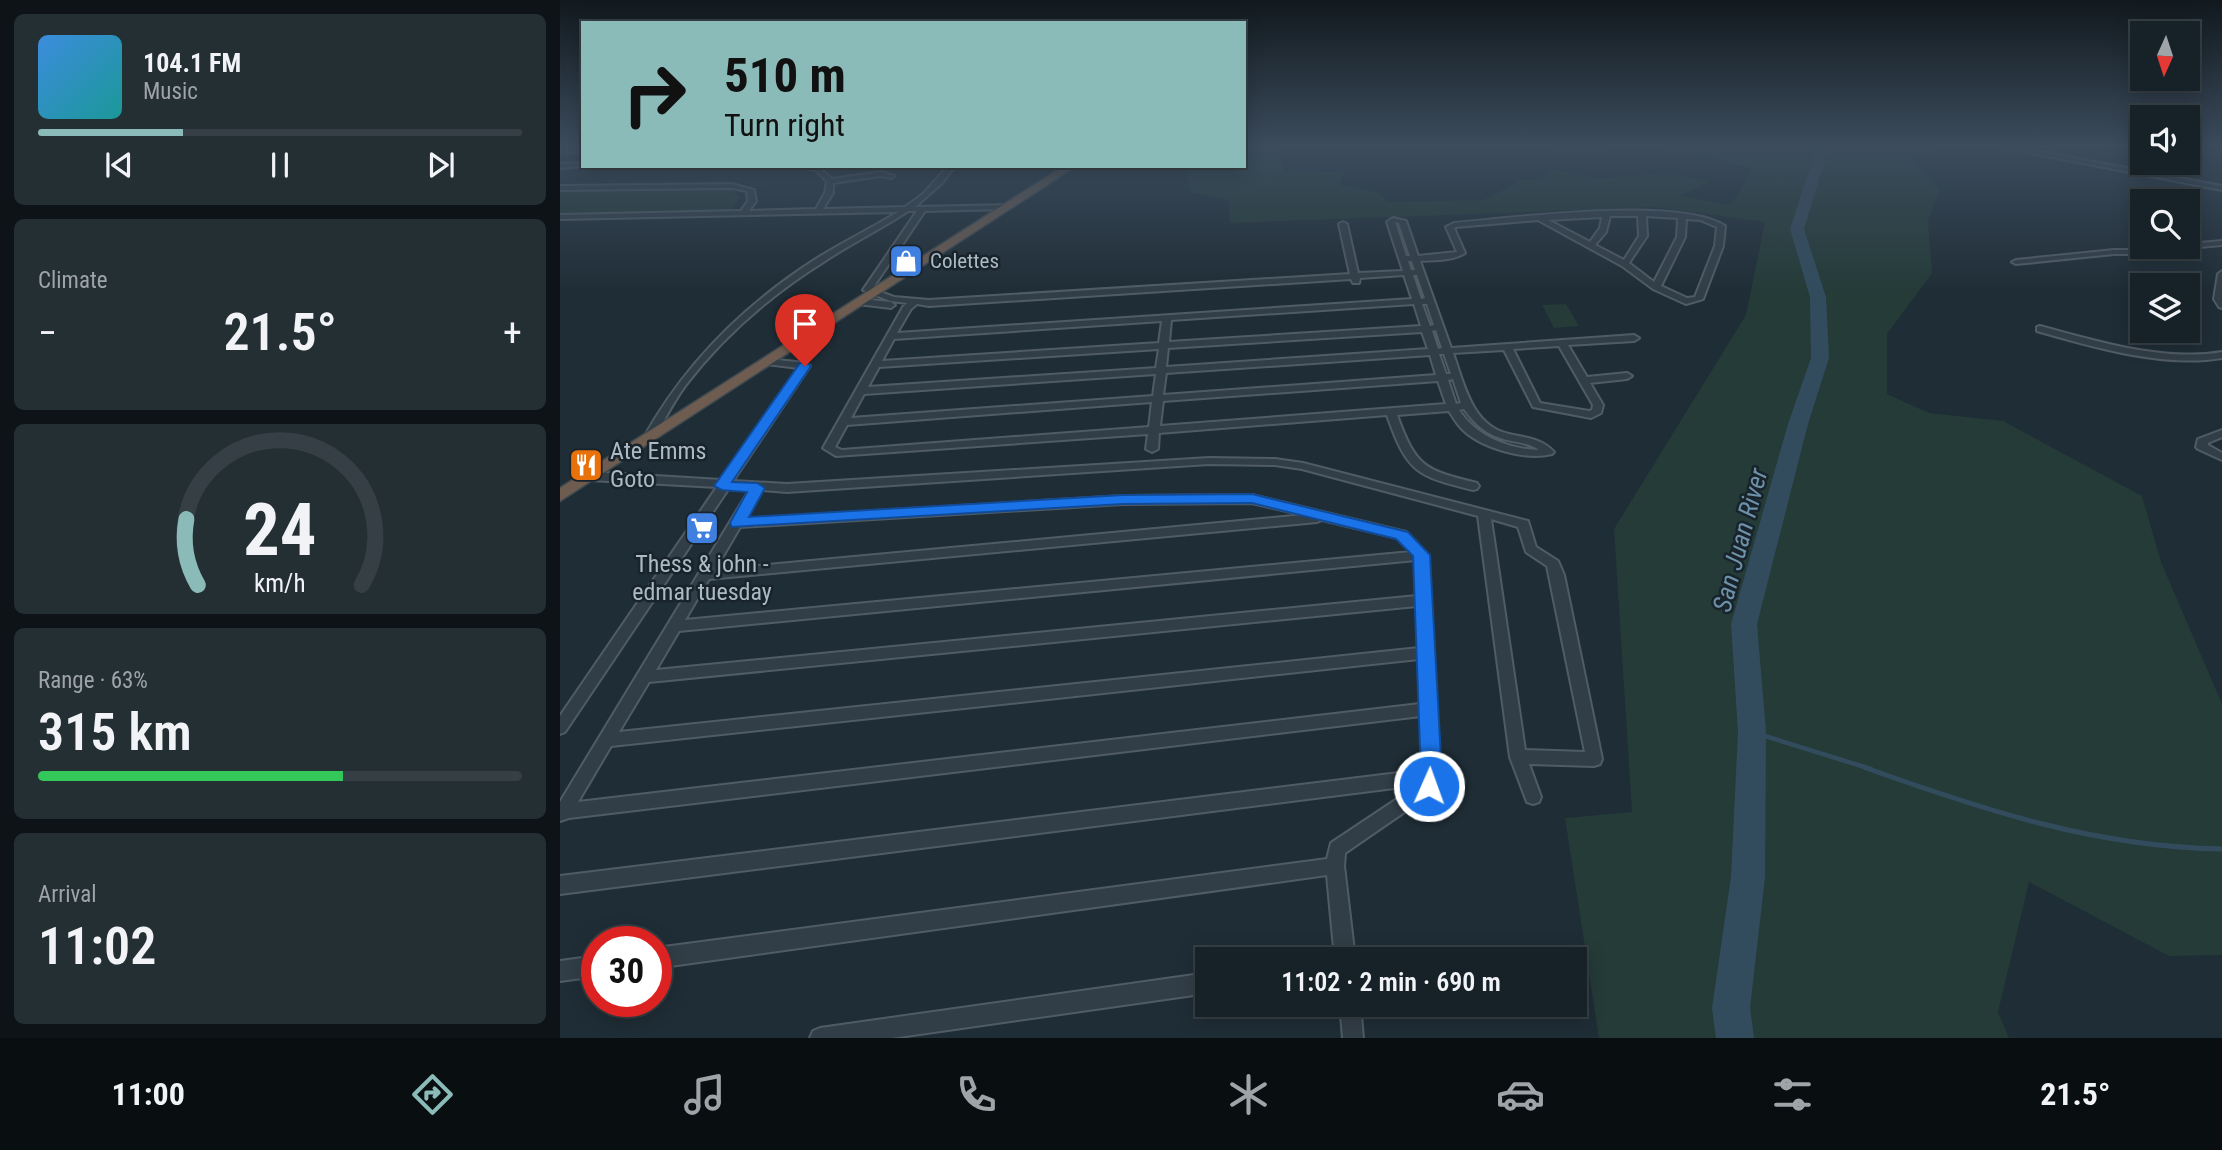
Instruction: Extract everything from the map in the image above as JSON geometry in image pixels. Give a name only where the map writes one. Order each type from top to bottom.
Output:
[{"type":"highway","points":[[560,496],[1027,194]]},
{"type":"street","points":[[743,213],[752,201],[751,194]]},
{"type":"street","points":[[818,211],[828,194]]},
{"type":"street","points":[[648,439],[679,388],[725,335],[742,320],[812,266],[904,211],[925,194]]},
{"type":"street","points":[[560,217],[1007,207]]},
{"type":"street","points":[[910,305],[867,290],[922,211]]},
{"type":"street","points":[[1625,264],[1643,236],[1642,213]]},
{"type":"street","points":[[1416,275],[1418,301],[1452,407],[1466,427],[1486,440],[1534,455],[1548,452],[1541,446],[1494,435],[1477,423],[1467,406],[1430,300],[1410,258],[1454,256],[1461,253],[1450,227],[1454,225],[1541,219],[1642,213],[1682,217],[1720,225],[1719,246],[1697,301],[1686,301],[1656,287],[1625,264],[1541,219]]},
{"type":"street","points":[[1591,245],[1602,233],[1606,223],[1605,215]]},
{"type":"street","points":[[1656,287],[1681,237],[1682,217]]},
{"type":"street","points":[[1343,224],[1355,279]]},
{"type":"street","points":[[2200,245],[2222,243]]},
{"type":"street","points":[[2016,262],[2130,252]]},
{"type":"street","points":[[2222,274],[2218,299],[2222,305]]},
{"type":"street","points":[[861,302],[910,305],[1416,275]]},
{"type":"street","points":[[891,336],[1430,300]]},
{"type":"street","points":[[910,305],[829,448],[840,454],[1467,406]]},
{"type":"street","points":[[1152,449],[1167,318]]},
{"type":"street","points":[[876,364],[1440,327]]},
{"type":"street","points":[[2040,329],[2102,346],[2198,357],[2222,355]]},
{"type":"street","points":[[860,391],[1634,338]]},
{"type":"street","points":[[1507,347],[1532,398],[1542,407],[1582,415],[1597,411],[1598,405],[1562,343]]},
{"type":"street","points":[[560,728],[805,366],[769,362]]},
{"type":"street","points":[[1585,380],[1627,376]]},
{"type":"street","points":[[844,422],[1457,377]]},
{"type":"street","points":[[1391,412],[1406,455],[1423,471],[1441,479],[1473,486]]},
{"type":"street","points":[[2222,433],[2202,441],[2202,447],[2222,457]]},
{"type":"street","points":[[590,476],[787,488],[1209,461],[1275,463],[1303,466],[1524,524],[1530,549],[1553,564],[1594,760],[1518,757]]},
{"type":"street","points":[[562,814],[757,488]]},
{"type":"street","points":[[738,523],[1136,499],[1252,499],[1402,535],[1422,555],[1432,776],[1429,786],[1337,849],[1335,866],[1344,947]]},
{"type":"street","points":[[1484,515],[1518,757],[1533,797]]},
{"type":"street","points":[[706,575],[1328,517]]},
{"type":"street","points":[[675,626],[1422,555]]},
{"type":"street","points":[[644,677],[1425,600]]},
{"type":"street","points":[[606,740],[1427,653]]},
{"type":"street","points":[[562,814],[1429,709]]},
{"type":"street","points":[[560,885],[1432,776]]},
{"type":"street","points":[[672,956],[1335,866]]},
{"type":"street","points":[[560,971],[581,968]]},
{"type":"street","points":[[820,1038],[1195,985]]},
{"type":"street","points":[[1351,1017],[1353,1038]]},
{"type":"green space","points":[[560,194],[736,194],[740,198],[729,211],[560,213]]},
{"type":"green space","points":[[1203,194],[1380,194],[1387,202],[1484,200],[1495,194],[1682,194],[1679,196],[1731,205],[1737,194],[1938,194],[1928,220],[1932,273],[1887,334],[1887,394],[1929,413],[2003,421],[2142,496],[2161,562],[2222,704],[2222,955],[2169,956],[2029,882],[1998,1012],[2009,1038],[1599,1038],[1565,818],[1632,812],[1614,529],[1746,315],[1765,222],[1656,207],[1230,223],[1229,200]]},
{"type":"green space","points":[[1566,304],[1579,326],[1554,328],[1542,305]]},
{"type":"waterway","name":"San Juan River","points":[[1735,1038],[1731,1008],[1748,877],[1752,732],[1744,624],[1798,424],[1820,358],[1818,297],[1797,229],[1808,194]]},
{"type":"waterway","points":[[1752,732],[1871,769]]},
{"type":"waterway","points":[[1866,768],[2041,824],[2129,841],[2222,849]]},
{"type":"place","name":"Colettes","points":[[906,261]]},
{"type":"place","name":"Ate Emms Goto","points":[[586,465]]},
{"type":"place","name":"Thess & john - edmar tuesday","points":[[702,528]]},
{"type":"route","points":[[805,366],[722,486],[757,488],[738,523],[1123,500],[1252,499],[1402,535],[1422,555],[1432,776],[1429,786]]}]
